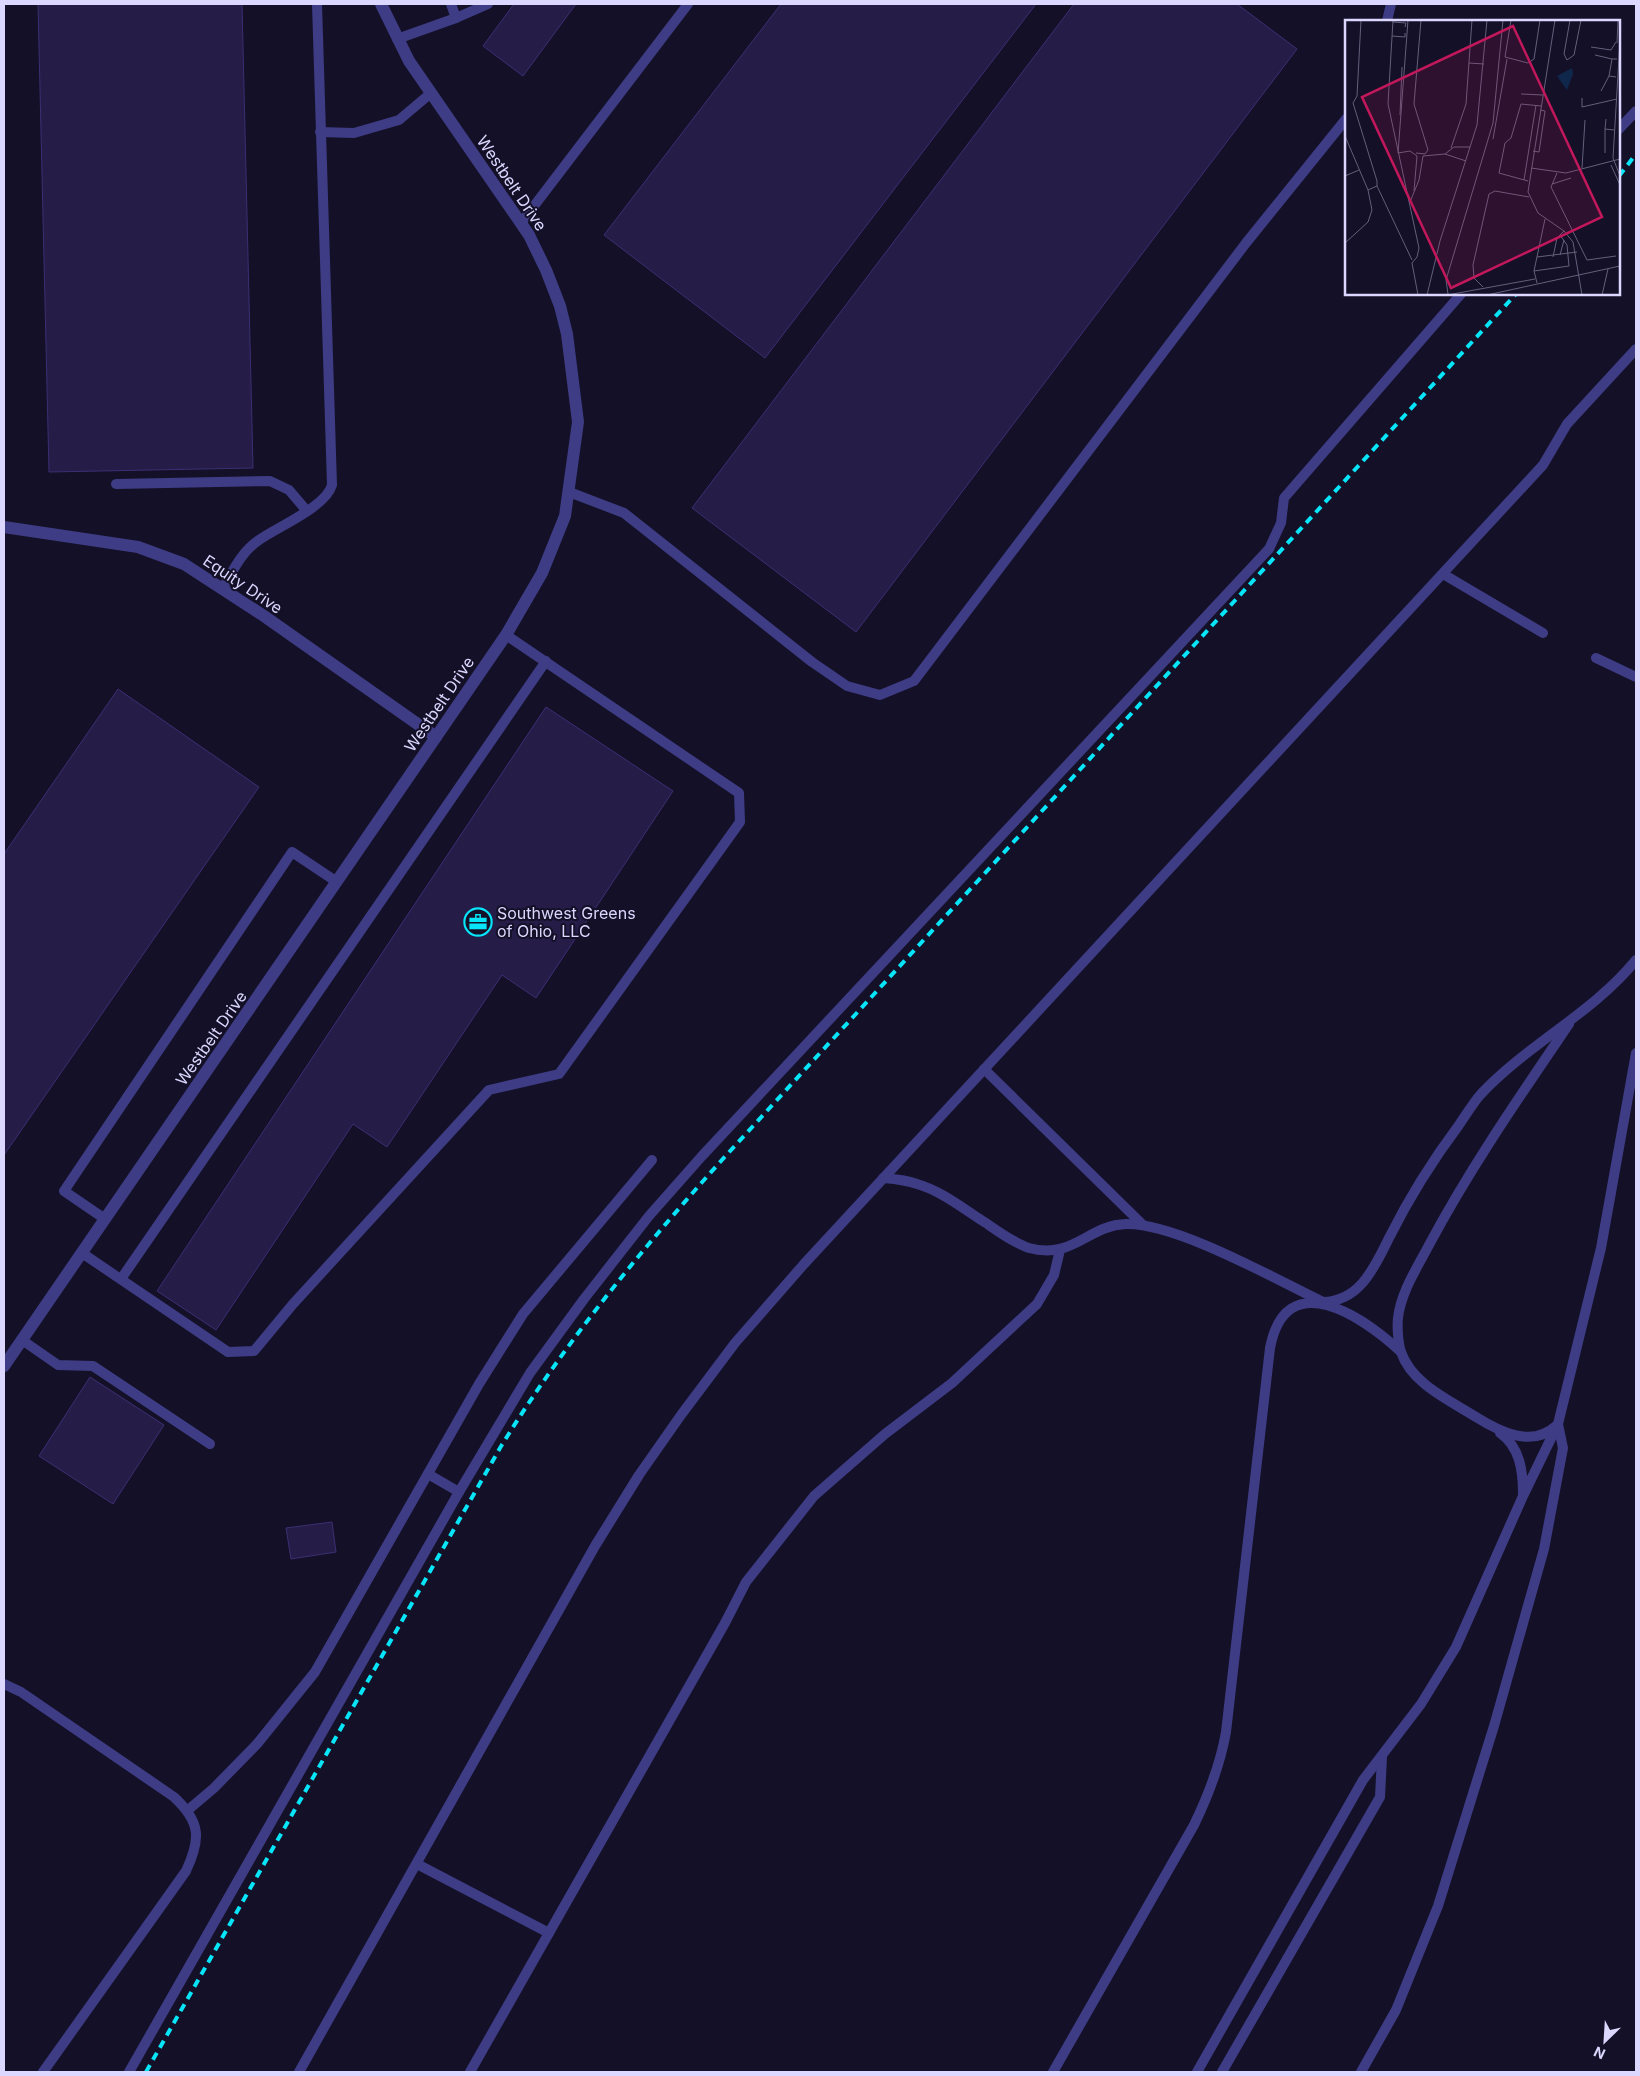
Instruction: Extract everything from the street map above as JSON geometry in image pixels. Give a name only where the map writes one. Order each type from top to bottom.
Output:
[{"type":"street","name":"Westbelt Drive","points":[[4,1366],[506,635],[542,573],[565,516],[578,422],[568,334],[560,306],[546,270],[521,223],[431,93],[397,39],[381,4]]},
{"type":"street","name":"Equity Drive","points":[[4,528],[138,547],[184,564],[436,736]]},
{"type":"lane","points":[[222,589],[242,555],[259,540],[282,528],[330,492],[332,485],[317,4]]},
{"type":"lane","points":[[451,4],[456,18]]},
{"type":"lane","points":[[397,39],[456,18],[488,4]]},
{"type":"lane","points":[[521,223],[688,4]]},
{"type":"lane","points":[[1387,20],[1391,4]]},
{"type":"lane","points":[[320,132],[354,133],[399,120],[431,93]]},
{"type":"lane","points":[[1620,128],[1636,111]]},
{"type":"lane","points":[[569,492],[624,513],[812,662],[847,686],[880,695],[914,681],[1246,243],[1345,120]]},
{"type":"lane","points":[[129,2072],[459,1492],[530,1374],[584,1298],[649,1216],[702,1156],[1269,549],[1281,523],[1284,498],[1460,295]]},
{"type":"lane","points":[[299,2072],[595,1546],[639,1475],[735,1343],[883,1178],[1543,465],[1567,424],[1636,349]]},
{"type":"lane","points":[[116,484],[270,481],[289,490],[306,510]]},
{"type":"lane","points":[[1443,574],[1543,633]]},
{"type":"lane","points":[[82,1253],[228,1352],[254,1351],[293,1304],[490,1090],[559,1074],[740,822],[739,793],[506,635]]},
{"type":"lane","points":[[1596,658],[1636,677]]},
{"type":"lane","points":[[121,1279],[546,661]]},
{"type":"lane","points":[[106,1219],[64,1191],[292,852],[337,882]]},
{"type":"lane","points":[[1053,2072],[1194,1825],[1211,1792],[1221,1761],[1226,1732],[1272,1335],[1283,1315],[1291,1309],[1311,1302],[1345,1298],[1360,1288],[1376,1265],[1405,1207],[1428,1168],[1481,1094],[1538,1044],[1604,994],[1636,960]]},
{"type":"lane","points":[[1400,1351],[1398,1318],[1407,1286],[1452,1202],[1574,1016]]},
{"type":"lane","points":[[1197,2072],[1363,1780],[1439,1678],[1456,1647],[1523,1496],[1558,1424],[1601,1248],[1636,1053]]},
{"type":"lane","points":[[984,1069],[1142,1224]]},
{"type":"lane","points":[[188,1810],[214,1788],[257,1744],[315,1672],[479,1384],[523,1314],[652,1160]]},
{"type":"lane","points":[[883,1178],[918,1184],[1027,1247],[1044,1251],[1060,1250],[1074,1245],[1107,1227],[1123,1224],[1142,1224],[1205,1247],[1323,1302],[1363,1322],[1400,1351],[1414,1376],[1506,1438],[1513,1447],[1521,1468],[1523,1496]]},
{"type":"lane","points":[[470,2072],[725,1623],[746,1582],[814,1496],[885,1434],[952,1383],[1037,1304],[1054,1275],[1060,1250]]},
{"type":"lane","points":[[22,1340],[58,1365],[93,1366],[210,1444]]},
{"type":"lane","points":[[1487,1424],[1509,1434],[1531,1438],[1549,1432],[1558,1424]]},
{"type":"lane","points":[[1361,2072],[1396,2010],[1428,1930],[1494,1726],[1544,1549],[1562,1448],[1558,1424]]},
{"type":"lane","points":[[428,1474],[459,1492]]},
{"type":"lane","points":[[4,1684],[21,1692],[174,1798],[188,1810],[194,1824],[197,1839],[194,1854],[186,1871],[43,2072]]},
{"type":"lane","points":[[1222,2072],[1380,1797],[1382,1757]]},
{"type":"lane","points":[[417,1864],[548,1933]]},
{"type":"building","points":[[38,4],[242,4],[253,468],[49,472]]},
{"type":"building","points":[[514,4],[576,4],[523,76],[483,46]]},
{"type":"building","points":[[781,4],[1036,4],[765,358],[604,235]]},
{"type":"building","points":[[1074,4],[1237,4],[1297,49],[856,632],[692,508]]},
{"type":"building","points":[[118,689],[259,787],[4,1155],[4,854]]},
{"type":"building","points":[[546,707],[673,791],[536,998],[502,975],[387,1147],[353,1124],[216,1330],[157,1291]]},
{"type":"building","points":[[90,1377],[164,1425],[113,1504],[39,1456]]},
{"type":"building","points":[[332,1522],[336,1552],[291,1559],[286,1528]]},
{"type":"railway","points":[[1620,175],[1636,154]]},
{"type":"railway","points":[[146,2072],[500,1448],[576,1336],[632,1264],[721,1161],[1515,295]]},
{"type":"place","name":"Southwest Greens of Ohio, LLC","points":[[478,922]]}]
